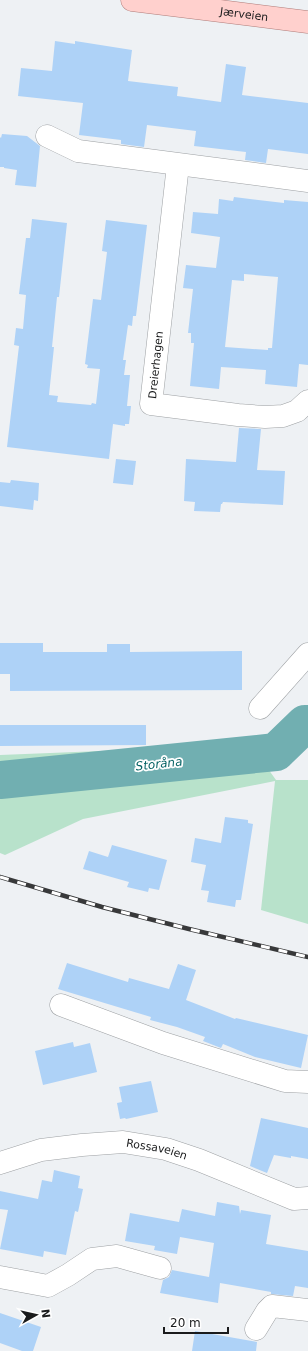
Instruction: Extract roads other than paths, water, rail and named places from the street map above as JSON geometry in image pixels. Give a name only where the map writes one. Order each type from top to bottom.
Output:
[{"type":"main road","name":"Jærveien","points":[[140,0],[308,22]]},
{"type":"street","points":[[47,136],[78,151],[308,182]]},
{"type":"street","name":"Dreierhagen","points":[[178,165],[151,404],[265,417],[290,414],[297,411],[308,402]]},
{"type":"street","points":[[260,708],[308,654]]},
{"type":"street","points":[[61,1005],[163,1043],[285,1081],[308,1082]]},
{"type":"street","name":"Rossaveien","points":[[0,1163],[41,1150],[123,1142],[166,1149],[203,1162],[294,1199],[308,1198]]},
{"type":"street","points":[[0,1277],[48,1286],[92,1259],[117,1256],[160,1268]]},
{"type":"street","points":[[256,1328],[272,1306],[308,1310]]},
{"type":"waterway","name":"Storåna","points":[[0,780],[276,752],[305,724],[308,724]]},
{"type":"railway","points":[[0,877],[102,907],[308,957]]}]
